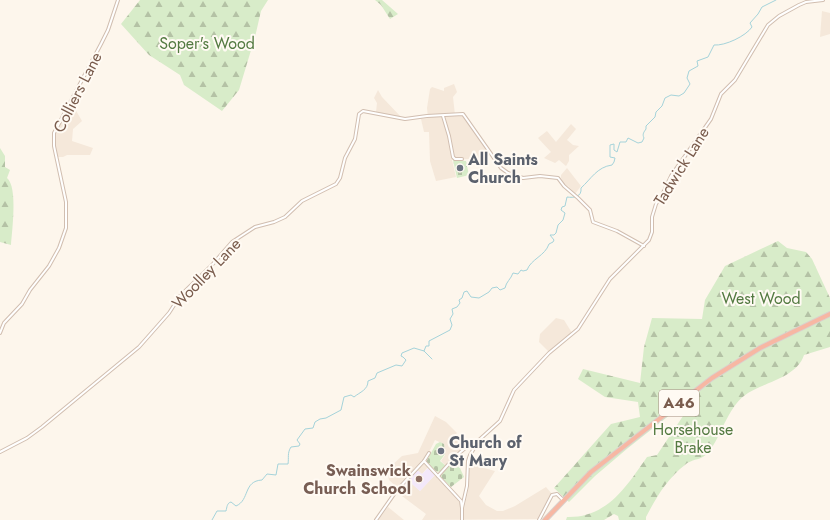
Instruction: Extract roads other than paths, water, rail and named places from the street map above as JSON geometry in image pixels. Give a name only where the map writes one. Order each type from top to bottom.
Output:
[{"type":"highway","name":"A46","points":[[545,520],[591,472],[712,378],[760,348],[830,314]]},
{"type":"street","name":"Colliers Lane","points":[[0,333],[4,323],[22,304],[30,290],[49,266],[64,236],[67,221],[66,202],[54,146],[54,133],[104,38],[118,0]]},
{"type":"street","name":"Tadwick Lane","points":[[462,520],[462,508],[467,486],[468,461],[479,440],[500,420],[514,390],[549,353],[578,329],[610,279],[644,246],[651,235],[652,218],[656,204],[664,192],[671,176],[711,118],[721,94],[735,80],[768,26],[773,20],[799,5],[806,2],[822,0]]},
{"type":"street","name":"Woolley Lane","points":[[0,452],[27,438],[42,427],[139,347],[169,313],[180,296],[212,265],[232,242],[255,227],[278,221],[292,212],[302,201],[336,184],[340,178],[345,158],[355,139],[360,112],[366,111],[405,119],[427,116],[443,116]]},
{"type":"street","points":[[462,159],[456,159],[453,157],[443,116],[463,115],[501,168],[508,173],[523,178],[535,176],[556,178],[590,210],[593,222],[617,231],[644,246]]},
{"type":"street","name":"Tadwick Lane","points":[[438,476],[460,452],[472,443],[479,440]]},
{"type":"street","points":[[376,520],[397,490],[424,461],[429,453]]},
{"type":"street","name":"Tadwick Lane","points":[[424,461],[456,495],[462,508]]},
{"type":"street","points":[[539,520],[552,495],[557,494],[563,500]]},
{"type":"waterway","points":[[212,520],[217,511],[226,511],[229,503],[231,502],[236,506],[240,503],[249,487],[256,481],[262,480],[267,474],[276,475],[278,464],[288,464],[290,449],[291,447],[299,446],[300,444],[297,440],[305,429],[313,428],[315,422],[341,410],[344,397],[351,395],[354,397],[361,392],[367,387],[368,381],[375,378],[377,373],[396,365],[402,366],[406,360],[401,356],[402,353],[414,348],[424,351],[426,346],[429,346],[429,341],[450,330],[452,325],[450,319],[453,314],[452,309],[457,307],[460,303],[459,300],[462,298],[464,292],[467,291],[471,297],[479,298],[489,292],[492,288],[497,287],[500,290],[505,288],[513,273],[518,274],[521,270],[527,270],[529,266],[544,252],[549,244],[553,242],[554,240],[550,235],[554,235],[556,233],[558,225],[563,220],[565,213],[561,210],[562,207],[565,206],[567,197],[575,197],[579,195],[581,188],[598,171],[612,165],[614,162],[615,158],[610,157],[610,145],[614,144],[614,150],[617,152],[620,142],[626,142],[628,138],[638,143],[642,142],[646,126],[655,117],[656,112],[662,106],[665,98],[671,95],[679,96],[684,93],[690,84],[687,78],[689,71],[698,66],[697,61],[708,57],[714,45],[724,44],[745,34],[752,27],[750,23],[762,7],[776,0]]},
{"type":"waterway","points":[[424,351],[432,359]]},
{"type":"place","name":"All Saints Church","points":[[460,168]]},
{"type":"place","name":"Church of St Mary","points":[[441,451]]},
{"type":"place","name":"Swainswick Church School","points":[[419,479]]},
{"type":"park label","name":"Soper's Wood","points":[[207,43]]},
{"type":"park label","name":"West Wood","points":[[761,298]]},
{"type":"park label","name":"Horsehouse Brake","points":[[693,438]]}]
